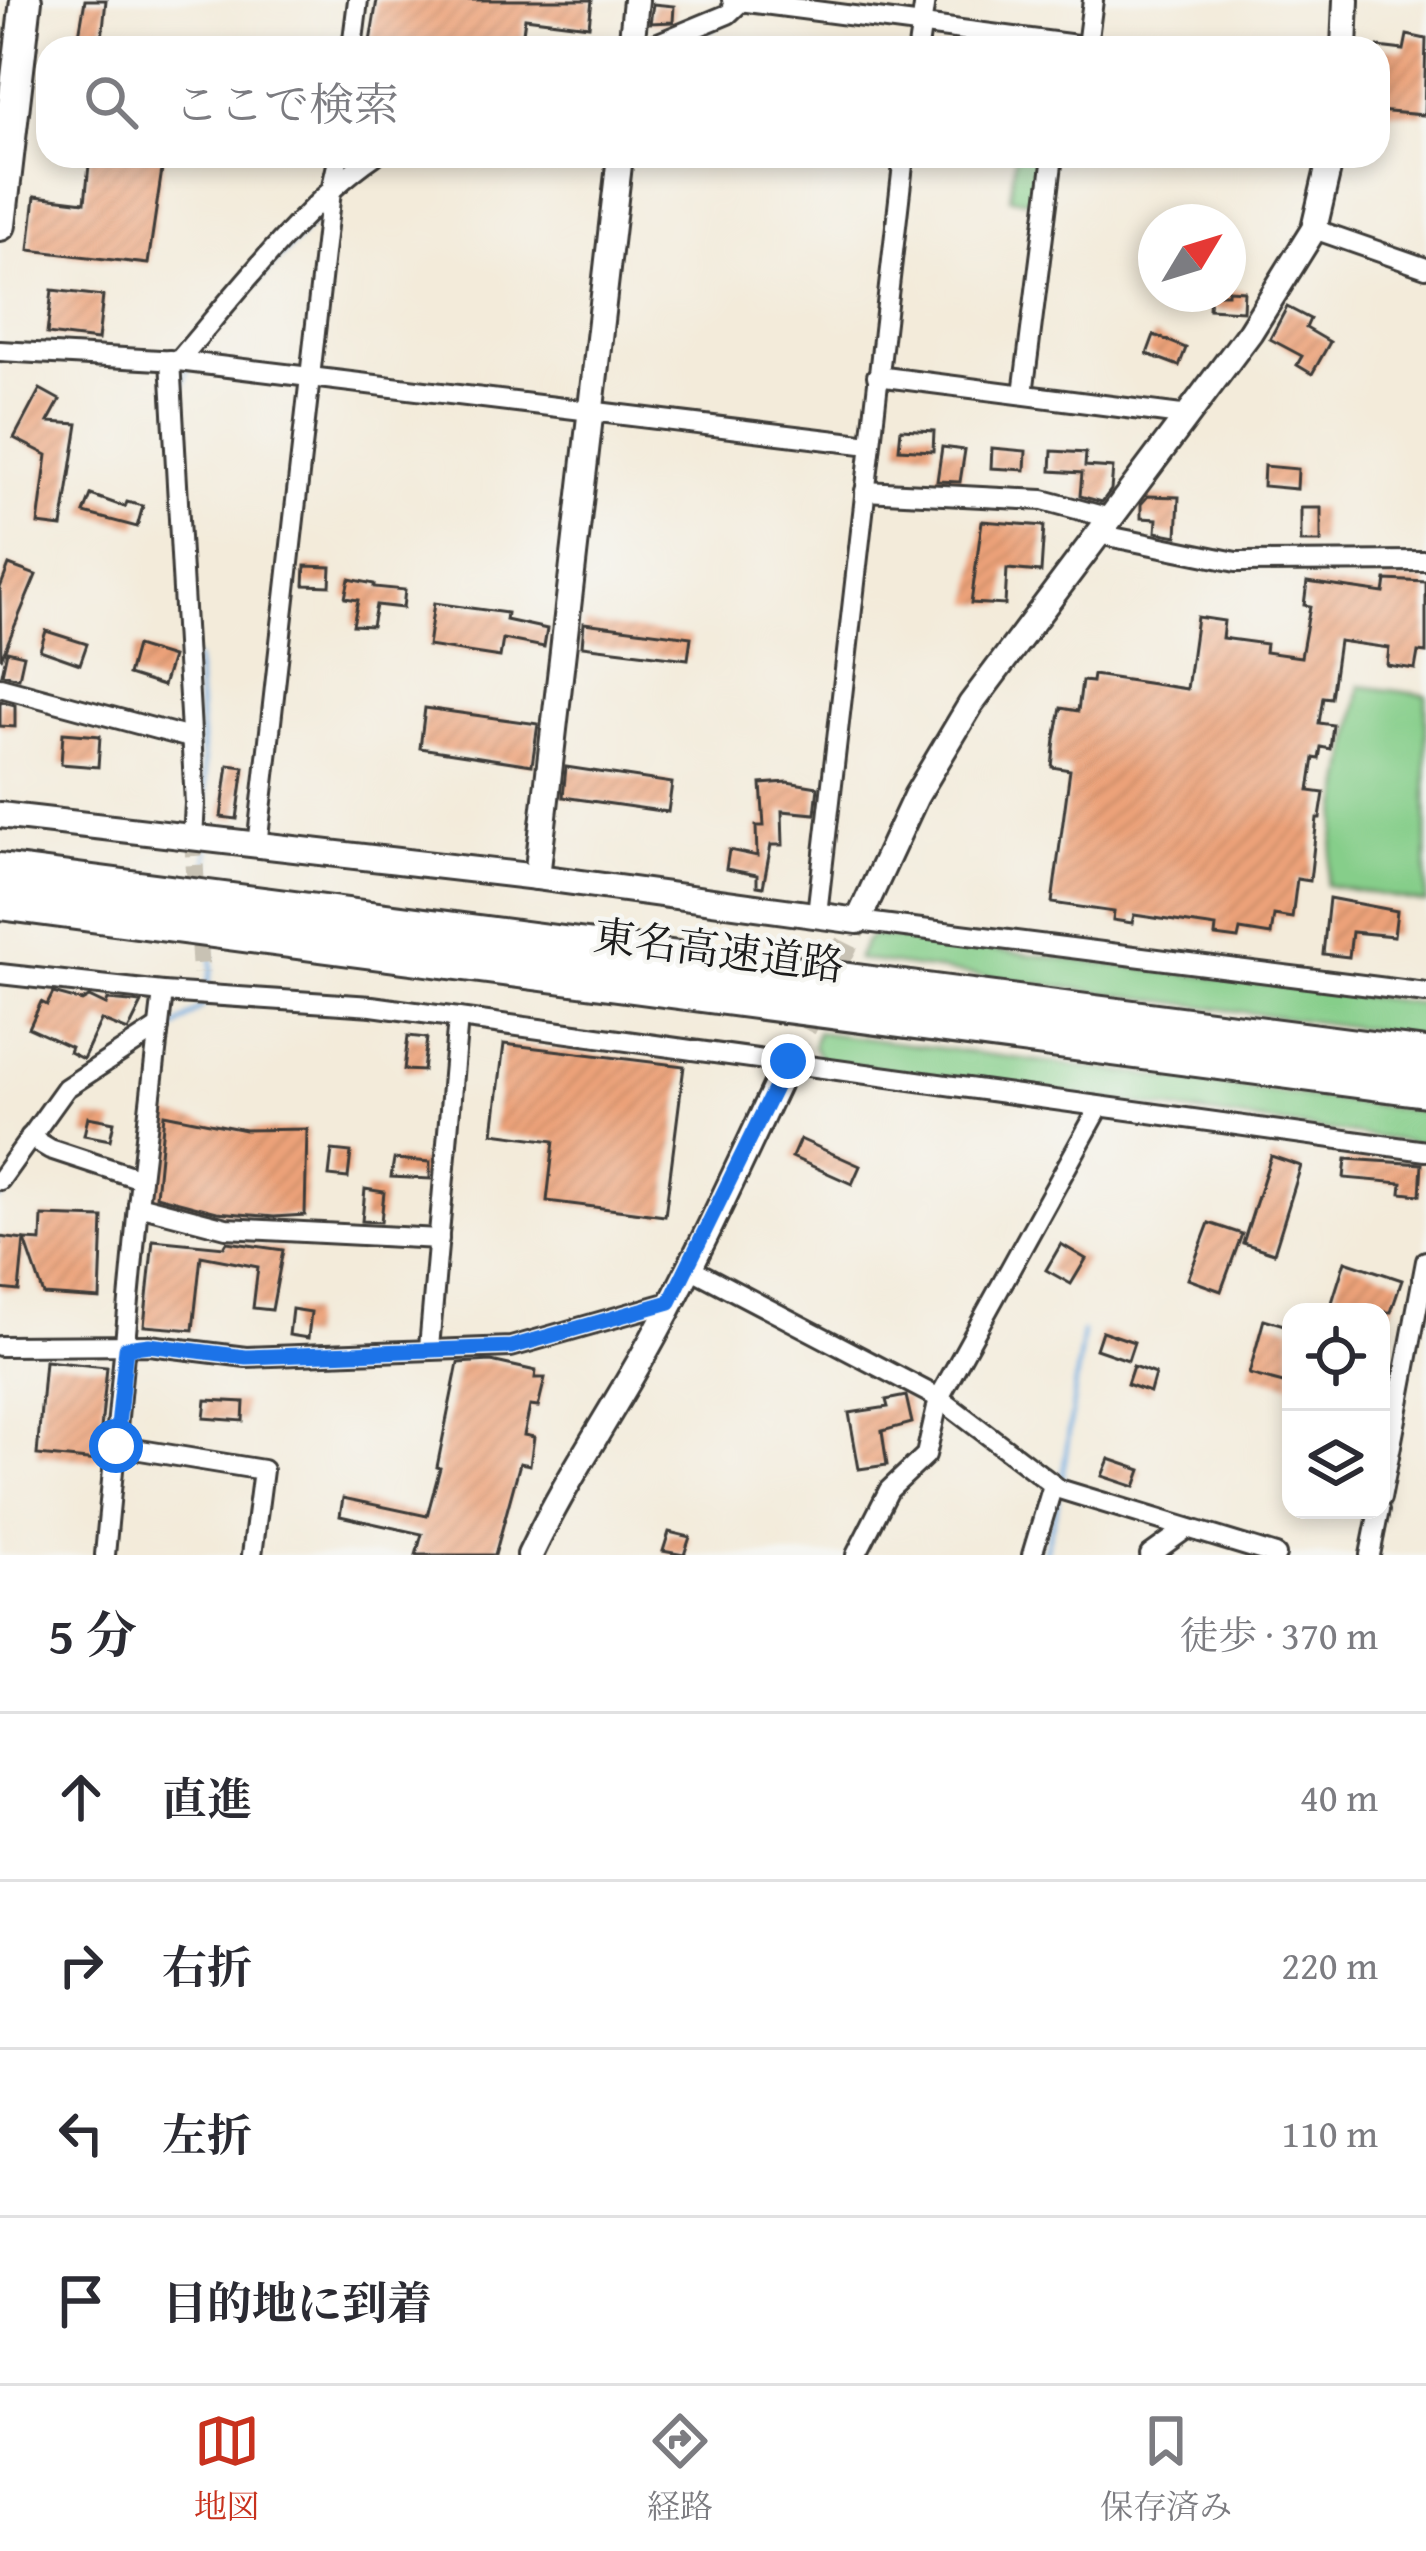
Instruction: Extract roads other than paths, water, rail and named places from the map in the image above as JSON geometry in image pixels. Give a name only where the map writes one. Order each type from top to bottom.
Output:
[{"type":"highway","name":"東名高速道路","points":[[0,872],[1426,1057]]},
{"type":"highway","name":"東名高速道路","points":[[0,902],[1426,1088]]},
{"type":"highway","points":[[0,926],[458,962]]},
{"type":"main road","points":[[0,226],[9,71],[26,0]]},
{"type":"street","points":[[354,36],[358,0]]},
{"type":"street","points":[[632,36],[637,0]]},
{"type":"street","points":[[920,36],[925,0]]},
{"type":"street","points":[[1083,36],[1093,0]]},
{"type":"street","points":[[1344,36],[1346,0]]},
{"type":"street","points":[[675,36],[728,14],[740,1],[1000,36]]},
{"type":"street","points":[[257,846],[336,168]]},
{"type":"street","points":[[203,839],[190,738],[176,361],[331,192],[360,168]]},
{"type":"street","points":[[537,877],[619,168]]},
{"type":"street","points":[[817,914],[903,168]]},
{"type":"street","points":[[1023,394],[1051,168]]},
{"type":"street","points":[[858,921],[916,796],[971,704],[1250,332],[1314,229],[1327,168]]},
{"type":"street","points":[[1314,229],[1426,268]]},
{"type":"street","points":[[0,351],[176,361],[870,445]]},
{"type":"street","points":[[877,376],[1189,416]]},
{"type":"street","points":[[865,491],[1043,500],[1104,526],[1236,562],[1426,561]]},
{"type":"street","points":[[0,688],[190,738]]},
{"type":"street","points":[[0,815],[537,877],[1426,993]]},
{"type":"street","points":[[201,973],[203,994]]},
{"type":"street","points":[[0,974],[163,992],[372,1006],[1426,1151]]},
{"type":"street","points":[[105,1555],[163,992]]},
{"type":"street","points":[[429,1348],[458,1018]]},
{"type":"street","points":[[0,1180],[36,1141],[66,1088],[159,1028]]},
{"type":"street","points":[[530,1555],[563,1486],[690,1268],[788,1061]]},
{"type":"street","points":[[856,1555],[889,1490],[926,1455],[939,1398],[1099,1108]]},
{"type":"street","points":[[36,1141],[141,1179]]},
{"type":"street","points":[[138,1205],[226,1228],[439,1239]]},
{"type":"street","points":[[1390,1451],[1426,1261]]},
{"type":"street","points":[[690,1268],[939,1398],[1061,1489],[1267,1554]]},
{"type":"street","points":[[0,1346],[149,1345],[246,1357],[511,1347],[670,1302]]},
{"type":"street","points":[[116,1446],[262,1470],[252,1555]]},
{"type":"street","points":[[1032,1555],[1061,1489]]},
{"type":"street","points":[[1370,1555],[1377,1519]]},
{"type":"street","points":[[1150,1555],[1186,1529]]},
{"type":"waterway","points":[[696,36],[715,28]]},
{"type":"waterway","points":[[246,294],[320,214]]},
{"type":"waterway","points":[[180,391],[188,368]]},
{"type":"waterway","points":[[196,660],[208,828]]},
{"type":"waterway","points":[[208,846],[208,881]]},
{"type":"waterway","points":[[207,987],[211,946]]},
{"type":"waterway","points":[[166,1035],[202,1007],[205,999]]},
{"type":"waterway","points":[[60,1112],[152,1045]]},
{"type":"waterway","points":[[0,1198],[7,1185]]},
{"type":"waterway","points":[[1062,1481],[1083,1332]]},
{"type":"waterway","points":[[1044,1555],[1059,1498]]},
{"type":"tunnel","points":[[193,838],[201,973]]},
{"type":"tunnel","points":[[788,1061],[858,921]]}]
